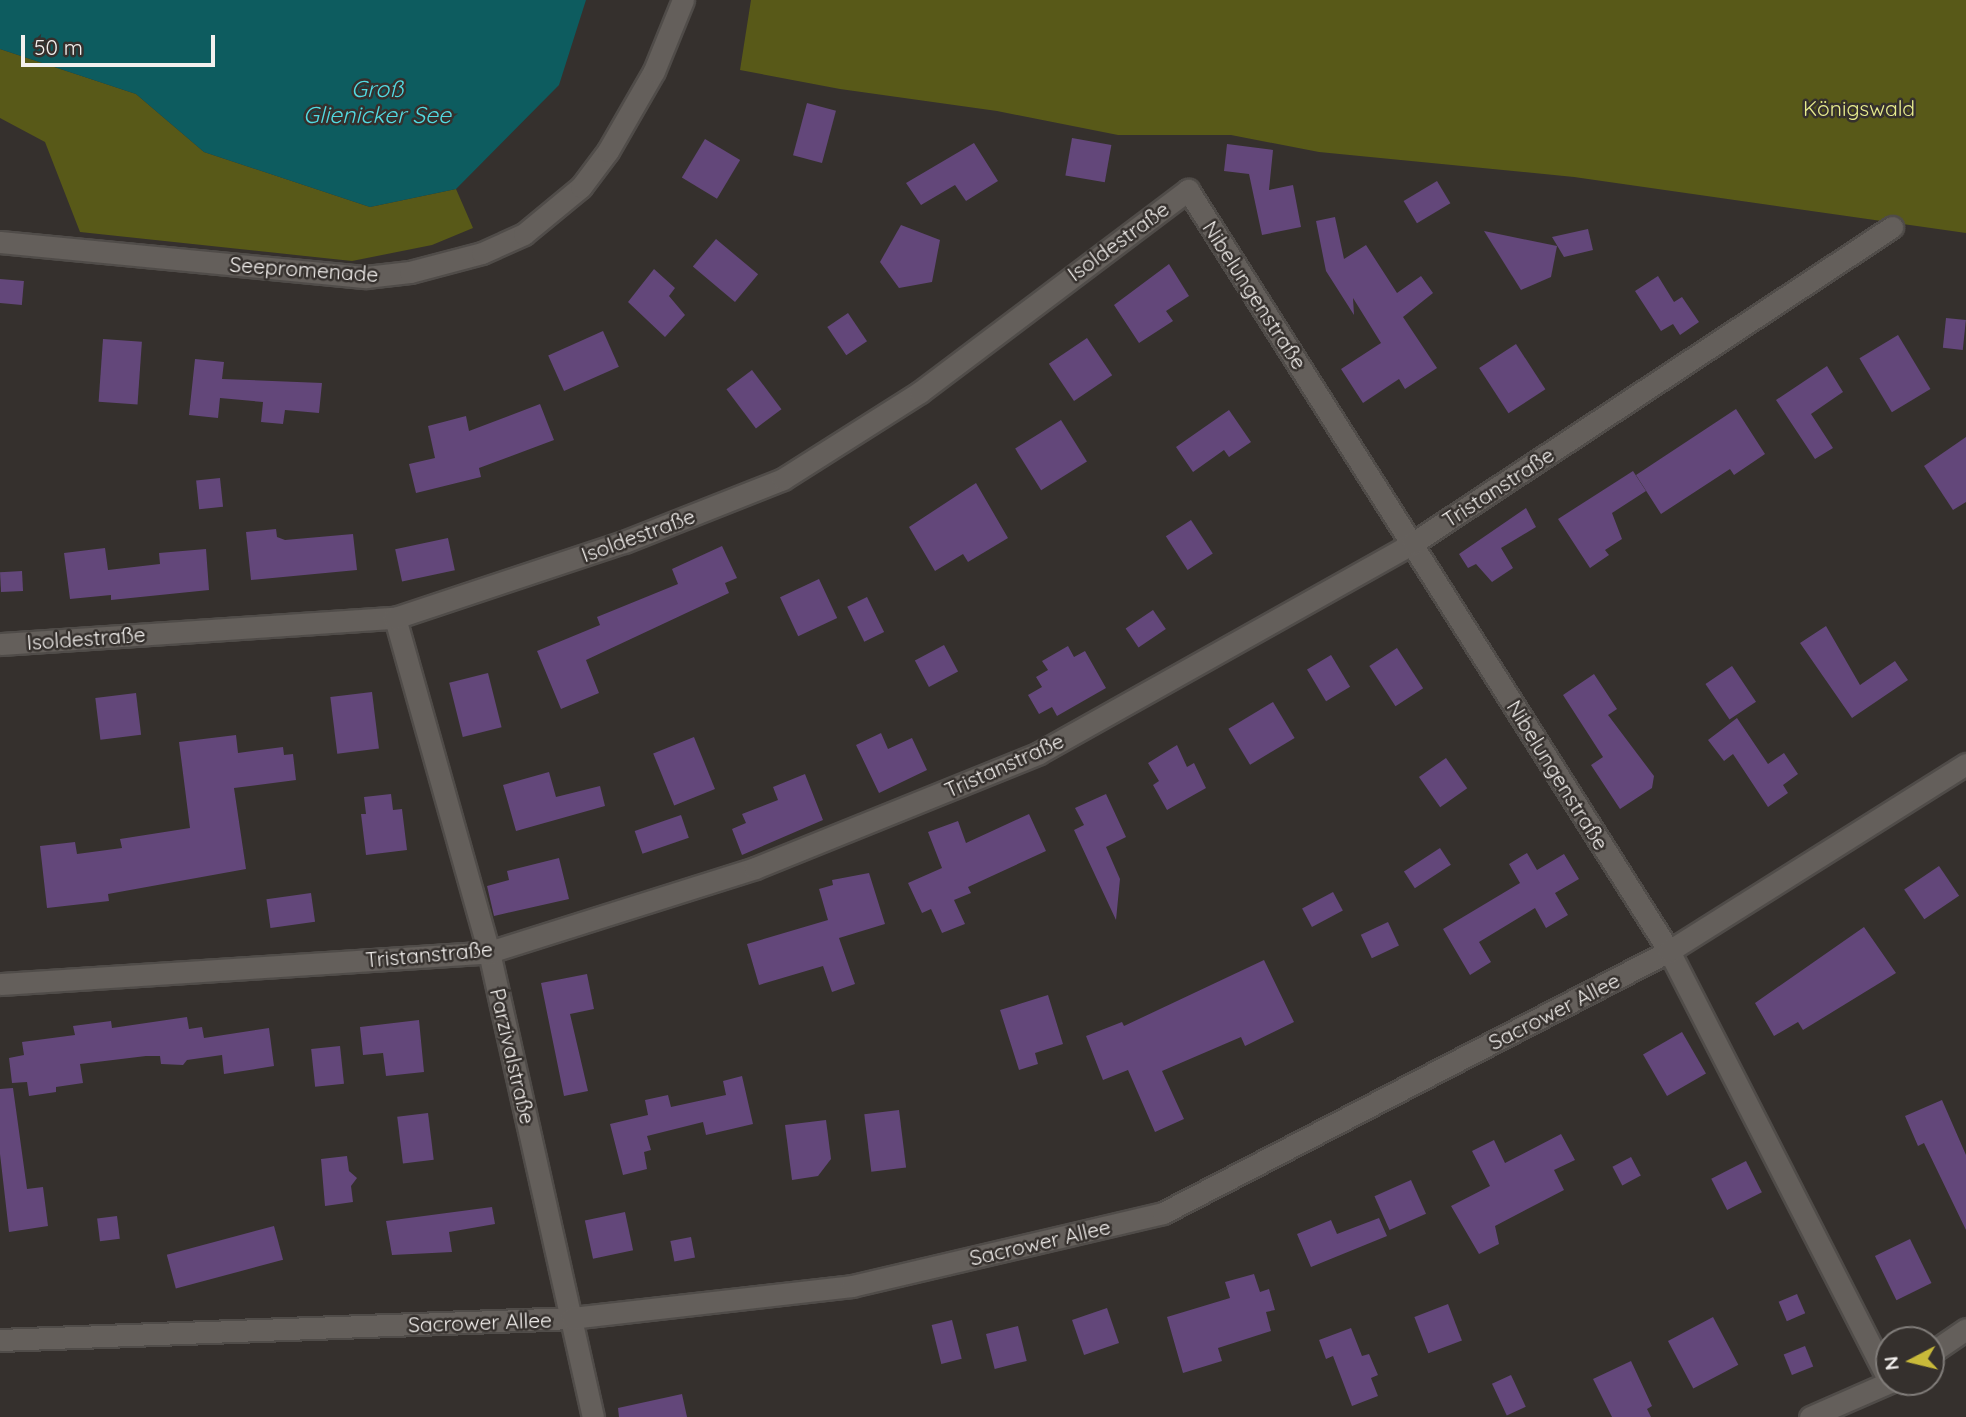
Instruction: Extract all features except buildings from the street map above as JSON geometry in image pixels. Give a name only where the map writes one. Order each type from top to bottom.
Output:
[{"type":"street","name":"Seepromenade","points":[[0,242],[366,277],[410,272],[482,253],[524,234],[581,187],[608,150],[654,71],[683,0]]},
{"type":"street","name":"Nibelungenstraße","points":[[1188,190],[1413,542],[1669,951],[1875,1355]]},
{"type":"street","name":"Isoldestraße","points":[[0,643],[395,618],[624,542],[783,479],[920,392],[1188,190]]},
{"type":"street","name":"Tristanstraße","points":[[0,984],[489,952],[755,867],[1039,753],[1413,542],[1892,227]]},
{"type":"street","name":"Parzivalstraße","points":[[395,618],[489,952],[593,1417]]},
{"type":"street","name":"Sacrower Allee","points":[[0,1340],[572,1318],[852,1286],[1163,1213],[1669,951],[1966,764]]},
{"type":"street","points":[[1945,1343],[1966,1329]]},
{"type":"street","points":[[1810,1417],[1875,1388]]},
{"type":"green space","name":"Königswald","points":[[751,0],[1966,0],[1966,233],[1574,177],[1319,152],[1231,135],[1118,135],[997,111],[840,89],[740,70]]},
{"type":"green space","points":[[0,49],[136,94],[204,152],[370,207],[456,189],[473,228],[432,245],[352,261],[80,232],[45,142],[0,118]]},
{"type":"water","name":"Groß Glienicker See","points":[[0,0],[586,0],[559,85],[456,189],[370,207],[204,152],[136,94],[0,49]]}]
